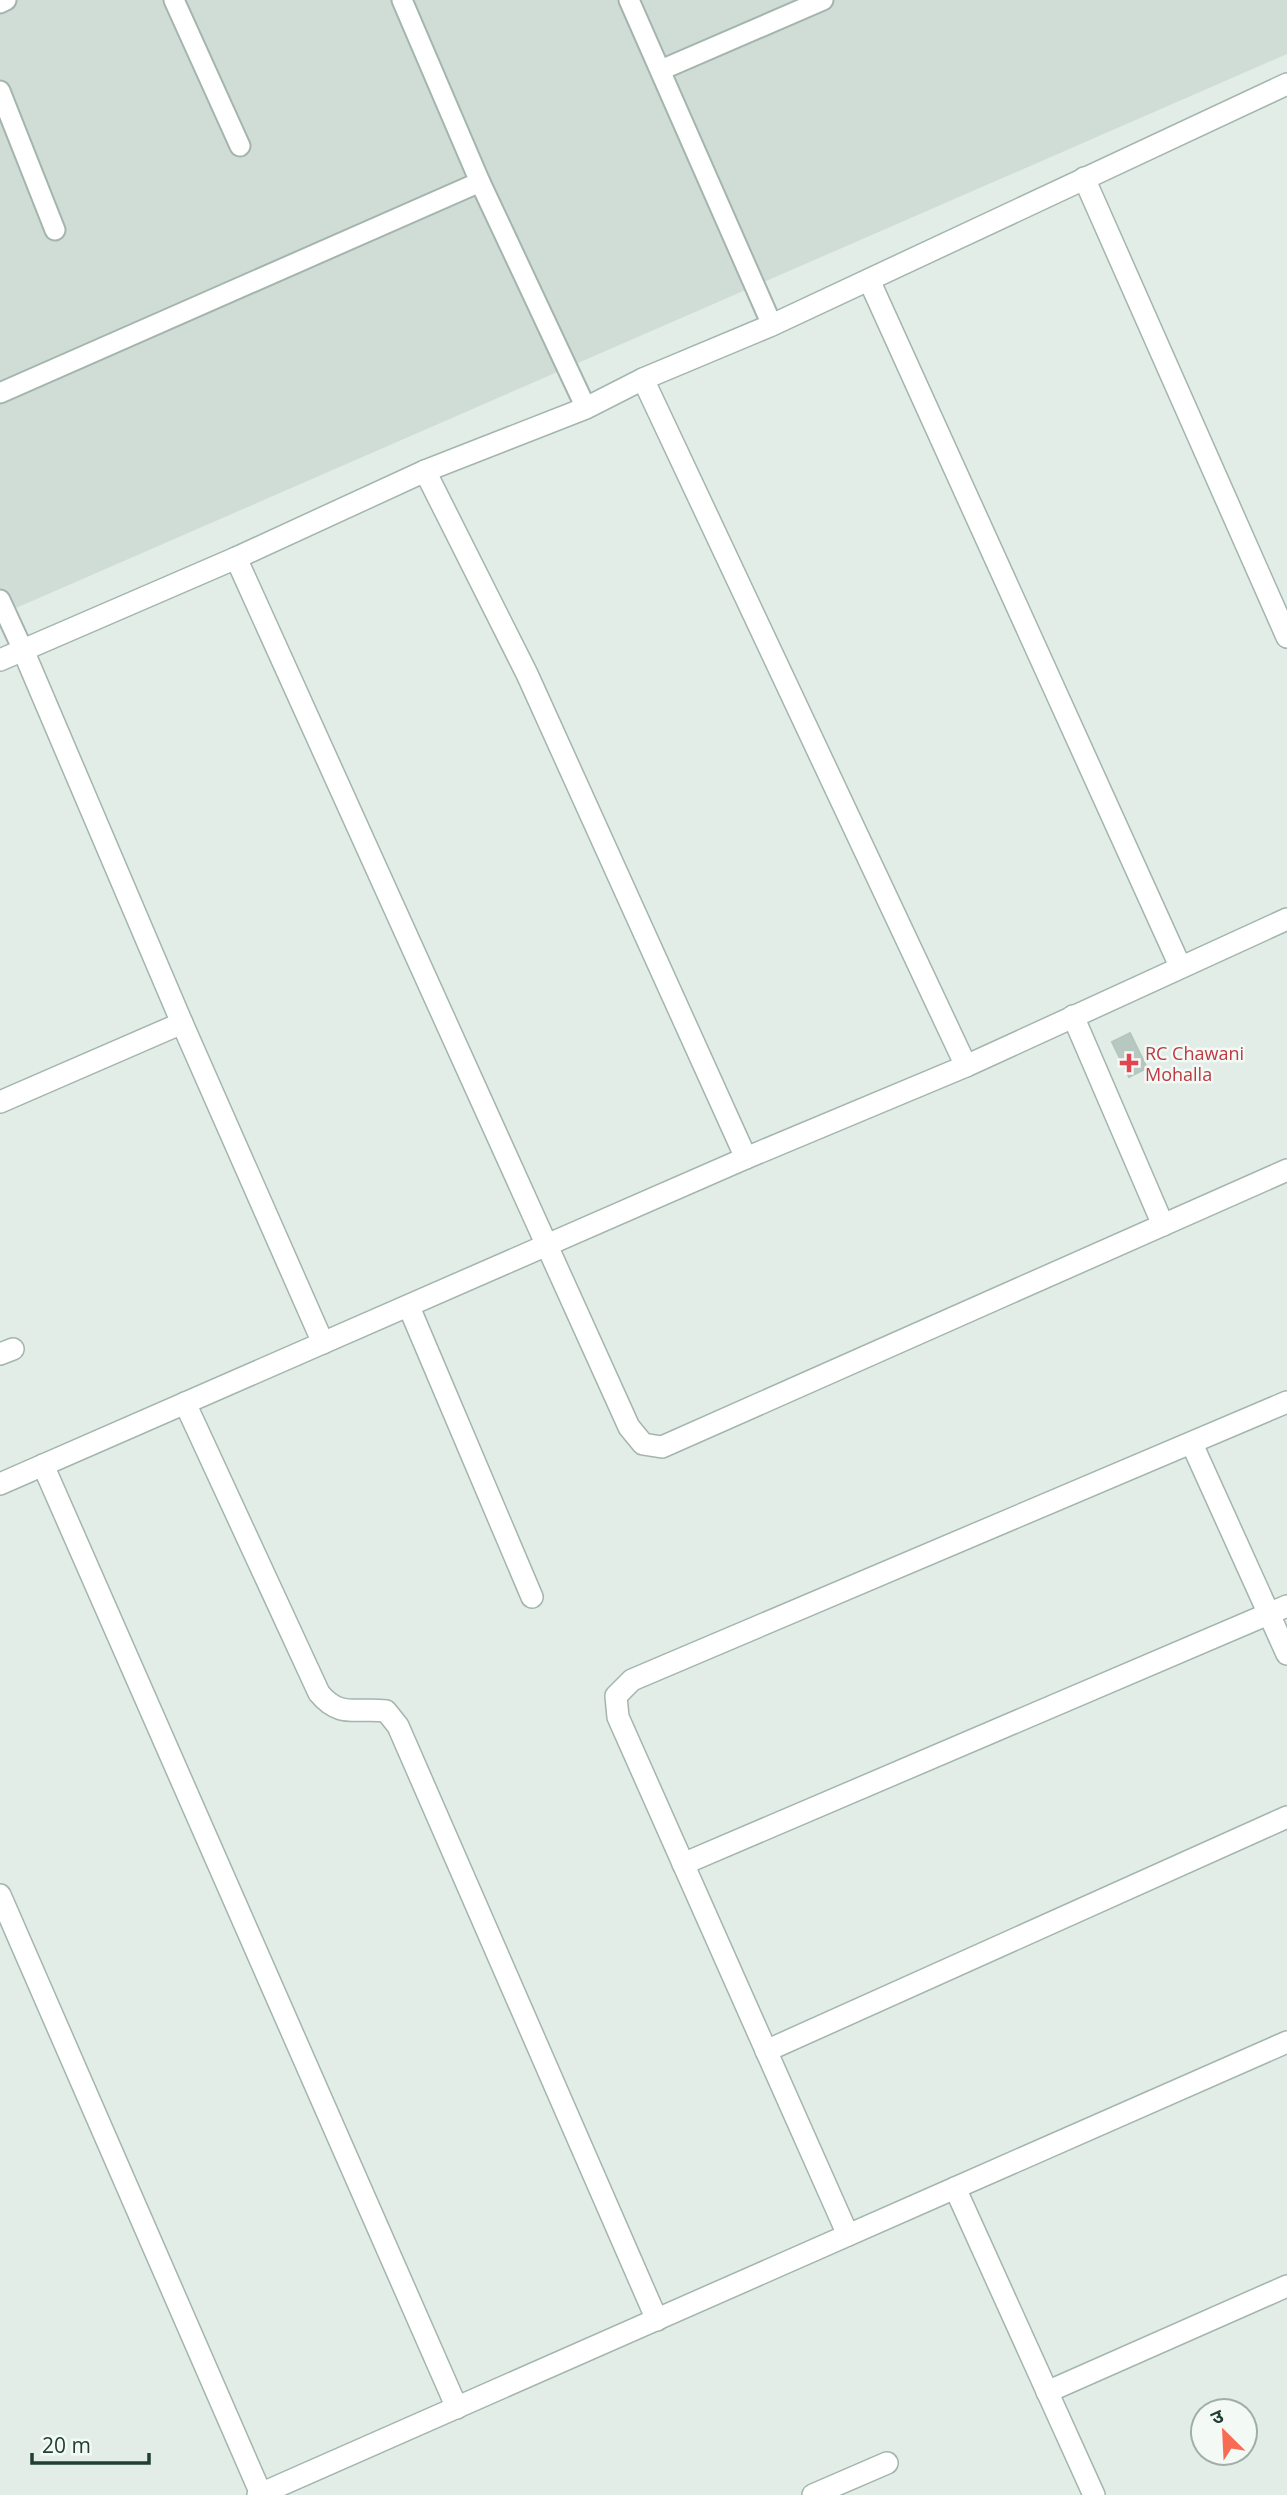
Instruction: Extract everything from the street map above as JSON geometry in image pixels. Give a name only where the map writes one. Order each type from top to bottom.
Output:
[{"type":"street","points":[[0,660],[236,558],[425,471],[586,408],[643,379],[772,325],[1287,85]]},
{"type":"street","points":[[1084,178],[1287,636]]},
{"type":"street","points":[[869,280],[1180,966]]},
{"type":"street","points":[[643,379],[966,1066]]},
{"type":"street","points":[[425,471],[527,674],[746,1158]]},
{"type":"street","points":[[236,558],[629,1427],[643,1444],[662,1447],[1287,1170]]},
{"type":"street","points":[[23,650],[323,1343]]},
{"type":"street","points":[[0,1483],[746,1158],[966,1066],[1287,919]]},
{"type":"street","points":[[1073,1016],[1163,1225]]},
{"type":"street","points":[[0,1102],[183,1023]]},
{"type":"street","points":[[409,1307],[532,1597]]},
{"type":"street","points":[[848,2235],[618,1717],[615,1696],[632,1680],[1287,1402]]},
{"type":"street","points":[[185,1403],[319,1693],[329,1706],[347,1712],[367,1709],[386,1711],[398,1726],[657,2320]]},
{"type":"street","points":[[1192,1444],[1279,1610],[1287,1654]]},
{"type":"street","points":[[43,1465],[457,2408]]},
{"type":"street","points":[[683,1864],[1279,1610]]},
{"type":"street","points":[[766,2051],[1287,1817]]},
{"type":"street","points":[[0,1895],[270,2493],[1287,2042]]},
{"type":"street","points":[[955,2188],[1094,2495]]},
{"type":"street","points":[[1047,2392],[1287,2286]]},
{"type":"street","points":[[813,2495],[887,2463]]},
{"type":"lane","points":[[0,3],[6,0]]},
{"type":"lane","points":[[174,0],[240,146]]},
{"type":"lane","points":[[402,0],[480,182],[586,408]]},
{"type":"lane","points":[[629,0],[772,325]]},
{"type":"lane","points":[[661,70],[822,0]]},
{"type":"lane","points":[[0,91],[55,230]]},
{"type":"lane","points":[[0,394],[480,182]]},
{"type":"lane","points":[[0,600],[23,650]]},
{"type":"shaded area","points":[[0,0],[1287,0],[1287,54],[0,615]]},
{"type":"building","points":[[1130,1033],[1147,1068],[1129,1077],[1112,1042]]},
{"type":"place","name":"RC Chawani Mohalla","points":[[1129,1063]]}]
